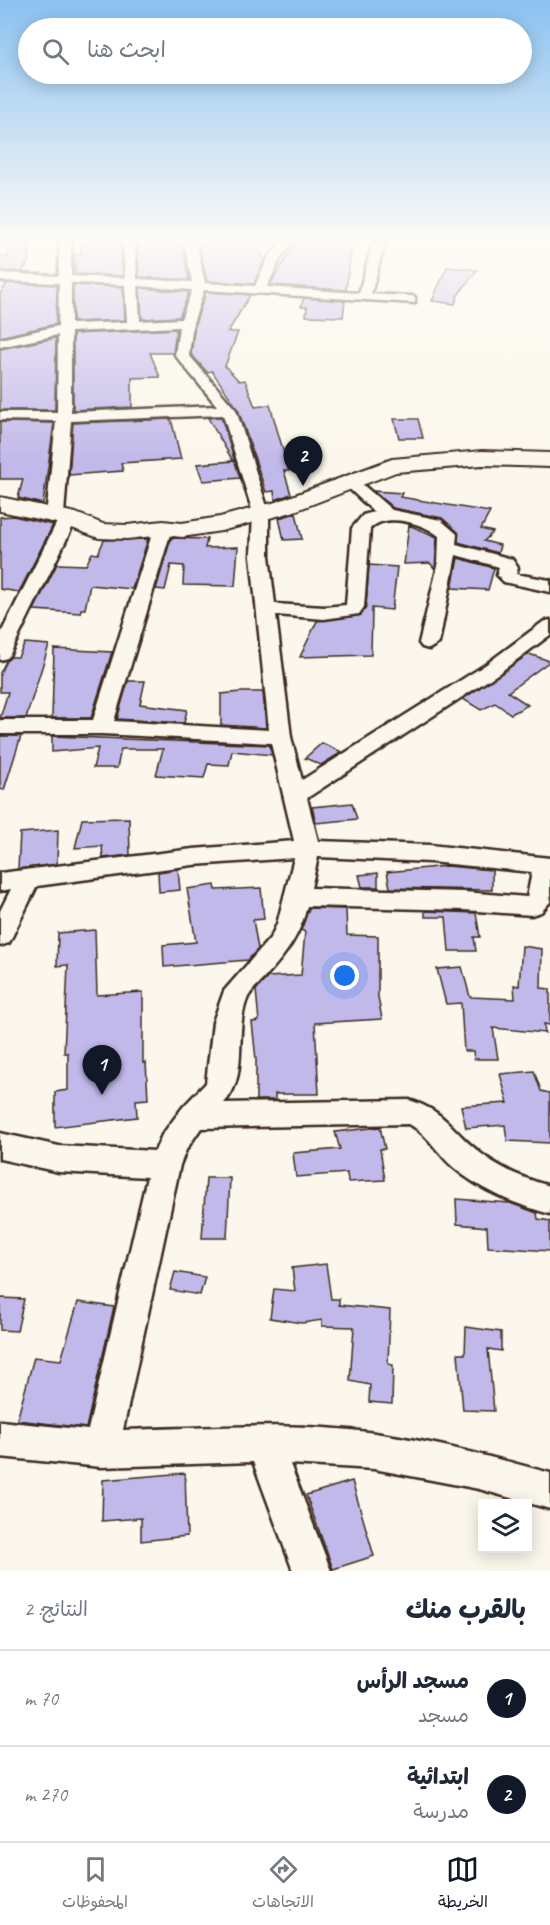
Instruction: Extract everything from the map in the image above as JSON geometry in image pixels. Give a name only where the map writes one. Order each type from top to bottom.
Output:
[{"type":"street","points":[[0,654],[62,517],[65,315]]},
{"type":"street","points":[[134,315],[134,325]]},
{"type":"street","points":[[101,1449],[165,1165],[173,1144],[193,1116],[217,1091],[223,1078],[228,1022],[237,991],[281,943],[290,924],[308,849],[280,736],[260,556],[261,513],[229,410],[194,372],[182,355],[189,315]]},
{"type":"street","points":[[0,343],[28,339],[66,328],[186,323]]},
{"type":"street","points":[[0,416],[64,417],[229,410]]},
{"type":"street","points":[[0,504],[62,517],[99,531],[127,532],[163,528],[182,530],[221,524],[284,507],[392,466],[424,461],[514,457],[550,460]]},
{"type":"street","points":[[349,481],[386,514]]},
{"type":"street","points":[[265,609],[324,613],[352,610],[355,607],[361,528],[369,519],[386,514],[441,526],[448,534],[448,547],[429,643]]},
{"type":"street","points":[[102,727],[163,528]]},
{"type":"street","points":[[448,547],[506,563],[509,568],[506,575],[510,578],[550,586]]},
{"type":"street","points":[[294,796],[492,669],[550,626]]},
{"type":"street","points":[[0,727],[102,727],[280,736]]},
{"type":"street","points":[[0,882],[123,866],[308,849],[421,853],[548,866],[538,901],[532,906],[464,901],[297,897]]},
{"type":"street","points":[[0,936],[28,879]]},
{"type":"street","points":[[193,1116],[409,1112],[430,1119],[454,1149],[486,1174],[510,1188],[550,1200]]},
{"type":"street","points":[[0,1146],[58,1159],[165,1165]]},
{"type":"street","points":[[0,1439],[101,1449],[264,1444],[374,1451],[479,1471],[550,1491]]},
{"type":"street","points":[[264,1444],[312,1571]]},
{"type":"building","points":[[0,315],[56,315],[56,324],[0,337]]},
{"type":"building","points":[[73,315],[125,315],[125,320],[73,322]]},
{"type":"building","points":[[142,315],[180,315],[179,317],[142,319]]},
{"type":"building","points":[[198,315],[238,315],[228,332],[238,332],[225,366],[239,381],[245,380],[255,407],[270,405],[289,471],[284,471],[291,494],[275,500],[274,491],[266,492],[238,409],[212,371],[207,372],[191,354]]},
{"type":"building","points":[[306,315],[343,315],[343,317]]},
{"type":"building","points":[[176,329],[173,353],[150,353],[160,377],[132,378],[132,407],[73,410],[73,334]]},
{"type":"building","points":[[56,338],[55,410],[0,410],[0,349]]},
{"type":"building","points":[[221,417],[240,478],[203,481],[197,464],[233,461],[208,418]]},
{"type":"building","points":[[171,419],[181,459],[121,463],[123,471],[69,475],[73,423]]},
{"type":"building","points":[[394,419],[418,419],[423,438],[399,438]]},
{"type":"building","points":[[0,422],[54,423],[43,504],[18,498],[23,479],[0,479]]},
{"type":"building","points":[[373,491],[402,493],[400,497],[490,512],[481,529],[493,532],[484,541],[500,545],[498,553],[458,542],[458,532],[442,518],[393,508]]},
{"type":"building","points":[[296,513],[302,539],[284,540],[279,518]]},
{"type":"building","points":[[13,516],[53,525],[19,592],[0,589],[0,517]]},
{"type":"building","points":[[409,525],[437,537],[435,569],[430,563],[404,564]]},
{"type":"building","points":[[171,538],[207,539],[205,548],[238,547],[235,586],[183,585],[184,566],[171,565],[165,590],[156,589]]},
{"type":"building","points":[[148,539],[132,589],[90,585],[85,609],[81,609],[80,613],[34,610],[57,564],[86,565],[92,553],[98,554],[104,540]]},
{"type":"building","points":[[458,558],[494,568],[488,590],[452,588]]},
{"type":"building","points":[[369,565],[397,567],[392,610],[372,608],[371,655],[300,657],[317,621],[361,615],[366,607]]},
{"type":"building","points":[[25,643],[49,645],[26,718],[0,718],[8,692],[0,692],[0,673],[6,661],[11,657],[18,657]]},
{"type":"building","points":[[54,649],[112,652],[91,718],[52,718]]},
{"type":"building","points":[[529,654],[550,661],[508,692],[528,705],[511,714],[495,703],[481,710],[463,699]]},
{"type":"building","points":[[128,681],[145,681],[140,704],[187,710],[184,723],[117,719]]},
{"type":"building","points":[[263,692],[266,728],[221,725],[221,694]]},
{"type":"building","points":[[0,736],[21,736],[4,790],[0,789]]},
{"type":"building","points":[[52,736],[269,745],[272,755],[232,751],[229,765],[208,764],[204,778],[156,775],[163,749],[121,749],[117,768],[93,768],[98,748],[52,752]]},
{"type":"building","points":[[322,743],[342,752],[321,765],[305,758]]},
{"type":"building","points":[[352,803],[357,819],[316,823],[312,807]]},
{"type":"building","points":[[129,818],[130,855],[103,858],[102,846],[75,848],[82,819]]},
{"type":"building","points":[[58,830],[57,864],[18,869],[20,833]]},
{"type":"building","points":[[447,866],[492,870],[492,890],[390,888],[387,872]]},
{"type":"building","points":[[178,869],[180,890],[159,892],[158,872]]},
{"type":"building","points":[[378,873],[378,887],[362,887],[359,875]]},
{"type":"building","points":[[215,885],[216,890],[261,888],[264,919],[253,920],[258,949],[248,960],[164,967],[163,945],[196,942],[187,889]]},
{"type":"building","points":[[309,908],[346,909],[347,935],[378,936],[378,997],[382,1019],[315,1023],[319,1094],[275,1094],[275,1100],[256,1100],[256,1060],[252,1022],[259,1021],[256,990],[268,977],[301,975],[305,932],[301,930]]},
{"type":"building","points":[[425,911],[476,913],[480,937],[474,937],[476,951],[449,951],[446,917],[425,917]]},
{"type":"building","points":[[95,930],[97,995],[143,992],[143,1063],[146,1062],[148,1099],[136,1100],[137,1117],[55,1127],[55,1092],[68,1090],[68,1053],[64,1053],[68,965],[57,966],[58,933]]},
{"type":"building","points":[[522,946],[542,949],[541,988],[550,989],[550,1025],[544,1024],[545,1033],[493,1028],[498,1059],[474,1059],[473,1051],[464,1051],[461,1003],[446,1004],[437,969],[462,967],[470,997],[515,999],[514,985],[519,986]]},
{"type":"building","points":[[534,1071],[541,1091],[550,1093],[550,1143],[507,1141],[505,1125],[466,1128],[461,1106],[508,1103],[500,1074]]},
{"type":"building","points":[[380,1127],[385,1149],[380,1149],[385,1180],[348,1182],[347,1173],[296,1177],[293,1153],[340,1149],[335,1132]]},
{"type":"building","points":[[206,1178],[230,1178],[227,1238],[202,1238]]},
{"type":"building","points":[[456,1199],[510,1203],[537,1213],[538,1219],[550,1221],[550,1251],[488,1247],[487,1227],[457,1224]]},
{"type":"building","points":[[326,1264],[331,1299],[339,1299],[339,1305],[390,1310],[388,1364],[393,1365],[392,1404],[369,1402],[370,1385],[350,1381],[354,1327],[322,1326],[322,1320],[302,1323],[270,1318],[274,1289],[295,1291],[292,1268]]},
{"type":"building","points":[[175,1272],[205,1277],[200,1295],[170,1290]]},
{"type":"building","points":[[0,1298],[24,1299],[17,1331],[0,1330]]},
{"type":"building","points":[[78,1302],[114,1307],[86,1428],[17,1420],[34,1357],[61,1360]]},
{"type":"building","points":[[466,1327],[501,1332],[501,1351],[488,1349],[494,1411],[463,1410],[458,1354],[465,1354]]},
{"type":"building","points":[[185,1473],[187,1536],[141,1541],[141,1518],[102,1521],[103,1480]]},
{"type":"building","points":[[352,1481],[374,1556],[333,1569],[306,1495]]},
{"type":"place","name":"ابتدائية","points":[[303,486]]},
{"type":"place","name":"مسجد الرأس","points":[[102,1095]]}]
